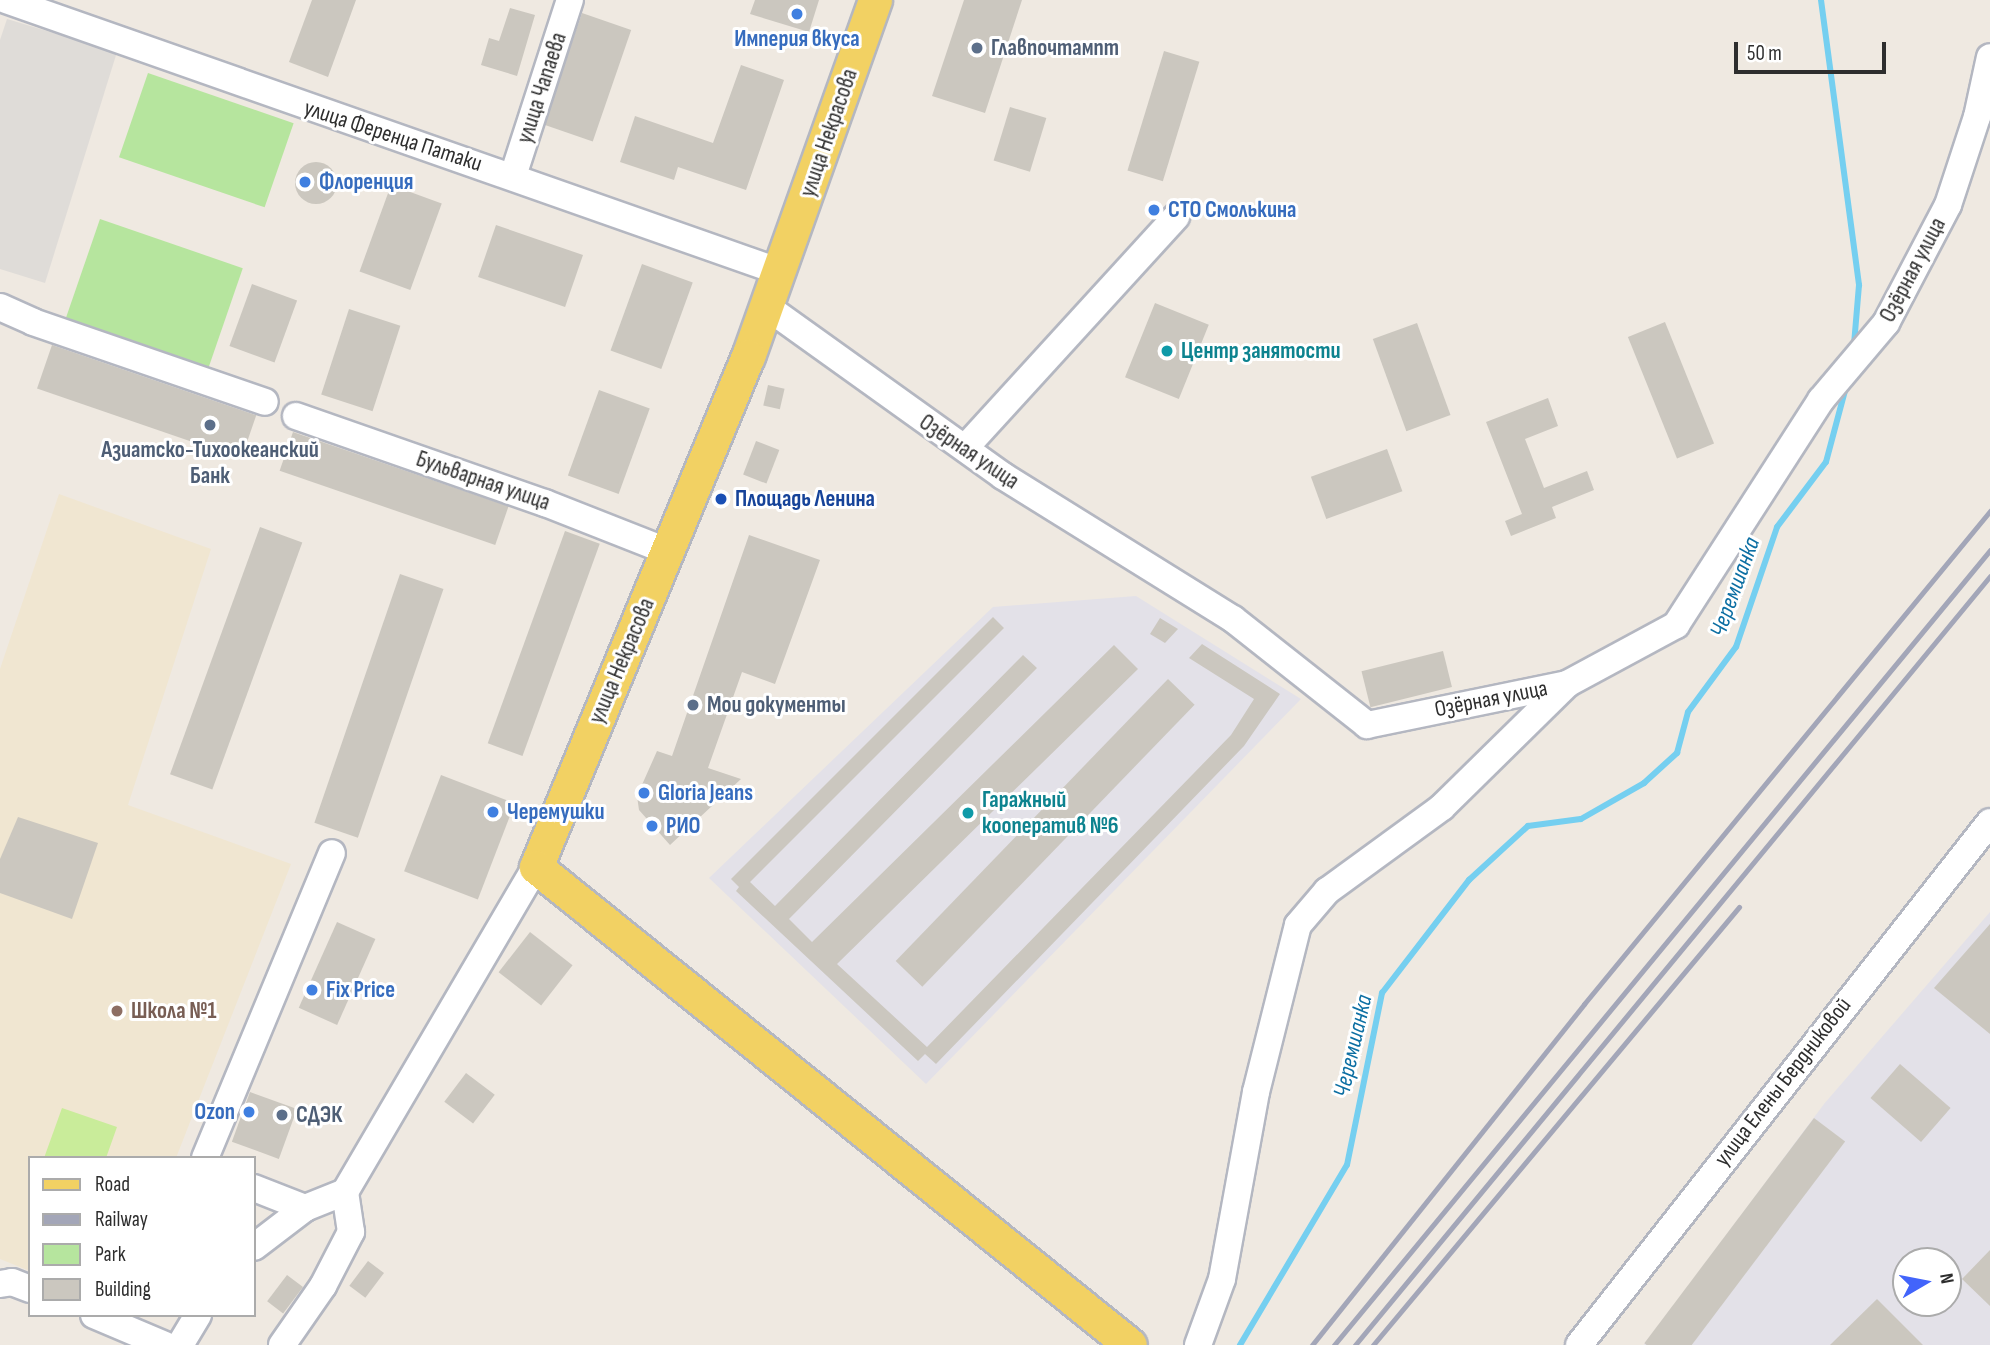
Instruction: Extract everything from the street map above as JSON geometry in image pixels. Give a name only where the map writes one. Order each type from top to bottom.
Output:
[{"type":"main road","name":"улица Некрасова","points":[[536,867],[781,272],[875,0]]},
{"type":"main road","points":[[536,867],[1121,1338]]},
{"type":"street","name":"улица Ференца Патаки","points":[[6,0],[280,99],[513,176],[781,272]]},
{"type":"street","name":"улица Чапаева","points":[[513,176],[570,0]]},
{"type":"street","name":"Озёрная улица","points":[[766,307],[965,448],[1233,619],[1367,725],[1567,684],[1676,625],[1836,383],[1886,323],[1948,205],[1977,117],[1990,57]]},
{"type":"street","points":[[965,448],[1176,217]]},
{"type":"street","points":[[0,307],[33,323],[265,402]]},
{"type":"street","name":"Бульварная улица","points":[[296,416],[545,503],[667,551]]},
{"type":"street","points":[[1198,1345],[1222,1279],[1256,1093],[1298,925],[1327,891],[1442,807],[1567,684]]},
{"type":"street","name":"улица Елены Бердниковой","points":[[1579,1345],[1990,822]]},
{"type":"street","points":[[206,1156],[332,853]]},
{"type":"street","name":"улица Некрасова","points":[[345,1192],[536,867]]},
{"type":"street","points":[[256,1189],[305,1208]]},
{"type":"street","points":[[256,1245],[305,1208],[345,1192],[351,1232],[323,1286],[282,1345]]},
{"type":"street","points":[[0,1284],[12,1282],[28,1288]]},
{"type":"street","points":[[104,1317],[145,1325],[165,1345]]},
{"type":"street","points":[[180,1345],[197,1317]]},
{"type":"shaded area","points":[[7,19],[117,52],[45,283],[0,269],[0,40]]},
{"type":"shaded area","name":"Школа №1","points":[[59,494],[211,549],[128,805],[291,864],[177,1156],[28,1156],[28,1270],[0,1259],[0,669]]},
{"type":"shaded area","points":[[1136,596],[1301,699],[926,1084],[709,878],[993,607]]},
{"type":"shaded area","points":[[1990,912],[1990,1345],[1644,1345],[1824,1104]]},
{"type":"green space","points":[[148,73],[294,123],[265,207],[119,157]]},
{"type":"green space","points":[[100,219],[243,268],[209,367],[66,318]]},
{"type":"green space","points":[[62,1108],[117,1127],[107,1156],[45,1156]]},
{"type":"building","points":[[312,0],[356,0],[328,77],[289,62]]},
{"type":"building","points":[[755,0],[819,0],[809,32],[750,14]]},
{"type":"building","name":"Главпочтампт","points":[[964,0],[1022,0],[985,113],[932,96]]},
{"type":"building","points":[[510,8],[535,15],[517,76],[481,65],[489,38],[499,41]]},
{"type":"building","points":[[582,13],[631,30],[593,142],[544,125]]},
{"type":"building","points":[[1164,51],[1199,62],[1163,181],[1127,171]]},
{"type":"building","points":[[741,65],[784,80],[746,190],[678,167],[674,180],[620,162],[635,116],[713,143]]},
{"type":"building","points":[[1010,107],[1046,118],[1030,172],[994,161]]},
{"type":"building","points":[[316,162],[331,168],[337,183],[331,198],[316,204],[301,198],[295,183],[301,168]]},
{"type":"building","points":[[391,185],[442,203],[410,290],[360,271]]},
{"type":"building","points":[[496,225],[583,255],[565,307],[478,277]]},
{"type":"building","points":[[642,264],[693,282],[661,369],[611,350]]},
{"type":"building","points":[[252,284],[297,300],[275,362],[229,346]]},
{"type":"building","name":"Центр занятости","points":[[1155,303],[1209,325],[1179,399],[1125,377]]},
{"type":"building","points":[[349,309],[400,326],[373,411],[321,395]]},
{"type":"building","points":[[1665,322],[1714,443],[1677,458],[1628,337]]},
{"type":"building","points":[[1417,323],[1451,415],[1406,431],[1373,339]]},
{"type":"building","points":[[52,345],[256,415],[241,459],[37,388]]},
{"type":"building","points":[[768,385],[785,389],[780,409],[763,405]]},
{"type":"building","points":[[599,390],[650,408],[619,494],[568,476]]},
{"type":"building","points":[[1548,398],[1558,426],[1525,439],[1544,488],[1587,471],[1594,490],[1552,507],[1556,518],[1511,536],[1505,521],[1522,514],[1486,422]]},
{"type":"building","points":[[293,432],[509,506],[495,545],[280,471]]},
{"type":"building","points":[[756,441],[779,450],[766,484],[743,475]]},
{"type":"building","points":[[1387,449],[1402,491],[1326,519],[1311,477]]},
{"type":"building","points":[[260,527],[302,542],[212,790],[170,774]]},
{"type":"building","points":[[565,531],[600,544],[522,756],[488,743]]},
{"type":"building","points":[[749,535],[820,560],[775,684],[742,672],[708,768],[741,779],[670,845],[639,810],[637,796],[657,751],[672,756]]},
{"type":"building","points":[[400,574],[443,589],[358,838],[314,823]]},
{"type":"building","name":"Гаражный кооператив №6","points":[[993,617],[1004,628],[750,882],[775,906],[1023,655],[1037,668],[789,919],[812,942],[1114,645],[1138,669],[837,964],[927,1047],[1231,735],[1254,699],[1189,658],[1202,644],[1280,694],[1244,746],[936,1064],[925,1054],[918,1061],[736,891],[739,887],[731,879]]},
{"type":"building","points":[[1160,618],[1178,629],[1165,643],[1150,634]]},
{"type":"building","points":[[1443,651],[1452,687],[1370,707],[1361,671]]},
{"type":"building","points":[[1168,679],[1195,705],[922,987],[896,961]]},
{"type":"building","points":[[441,775],[515,803],[478,899],[404,871]]},
{"type":"building","points":[[18,817],[98,843],[72,919],[0,893],[0,859]]},
{"type":"building","points":[[337,922],[375,939],[337,1025],[299,1008]]},
{"type":"building","points":[[1990,924],[1990,1034],[1934,988]]},
{"type":"building","points":[[530,932],[573,965],[541,1005],[499,972]]},
{"type":"building","points":[[1900,1064],[1951,1108],[1921,1142],[1870,1098]]},
{"type":"building","points":[[466,1073],[495,1095],[473,1123],[444,1102]]},
{"type":"building","points":[[250,1092],[297,1109],[279,1159],[232,1142]]},
{"type":"building","points":[[1814,1118],[1845,1141],[1692,1345],[1644,1343]]},
{"type":"building","points":[[1990,1250],[1990,1306],[1962,1279]]},
{"type":"building","points":[[368,1261],[384,1273],[365,1298],[349,1286]]},
{"type":"building","points":[[287,1275],[303,1287],[283,1313],[267,1301]]},
{"type":"building","points":[[1877,1299],[1892,1317],[1923,1345],[1830,1345]]},
{"type":"waterway","name":"Черемшанка","points":[[1821,0],[1859,285],[1854,345]]},
{"type":"waterway","name":"Черемшанка","points":[[1240,1345],[1347,1165],[1382,993],[1469,880],[1528,826],[1581,819],[1644,783],[1677,753],[1688,712],[1736,647],[1777,527],[1826,462],[1846,387]]},
{"type":"railway","points":[[1312,1345],[1584,1004],[1990,511]]},
{"type":"railway","points":[[1334,1345],[1990,550]]},
{"type":"railway","points":[[1355,1345],[1990,576]]},
{"type":"railway","points":[[1373,1345],[1739,907]]},
{"type":"place","name":"Империя вкуса","points":[[797,14]]},
{"type":"place","name":"Главпочтампт","points":[[977,48]]},
{"type":"place","name":"Флоренция","points":[[305,182]]},
{"type":"place","name":"СТО Смолькина","points":[[1154,210]]},
{"type":"place","name":"Центр занятости","points":[[1167,351]]},
{"type":"place","name":"Азиатско-Тихоокеанский Банк","points":[[210,425]]},
{"type":"place","name":"Площадь Ленина","points":[[721,499]]},
{"type":"place","name":"Мои документы","points":[[693,705]]},
{"type":"place","name":"Gloria Jeans","points":[[644,793]]},
{"type":"place","name":"Черемушки","points":[[493,812]]},
{"type":"place","name":"Гаражный кооператив №6","points":[[968,813]]},
{"type":"place","name":"РИО","points":[[652,826]]},
{"type":"place","name":"Fix Price","points":[[312,990]]},
{"type":"place","name":"Школа №1","points":[[117,1011]]},
{"type":"place","name":"Ozon","points":[[249,1112]]},
{"type":"place","name":"СДЭК","points":[[282,1115]]}]
